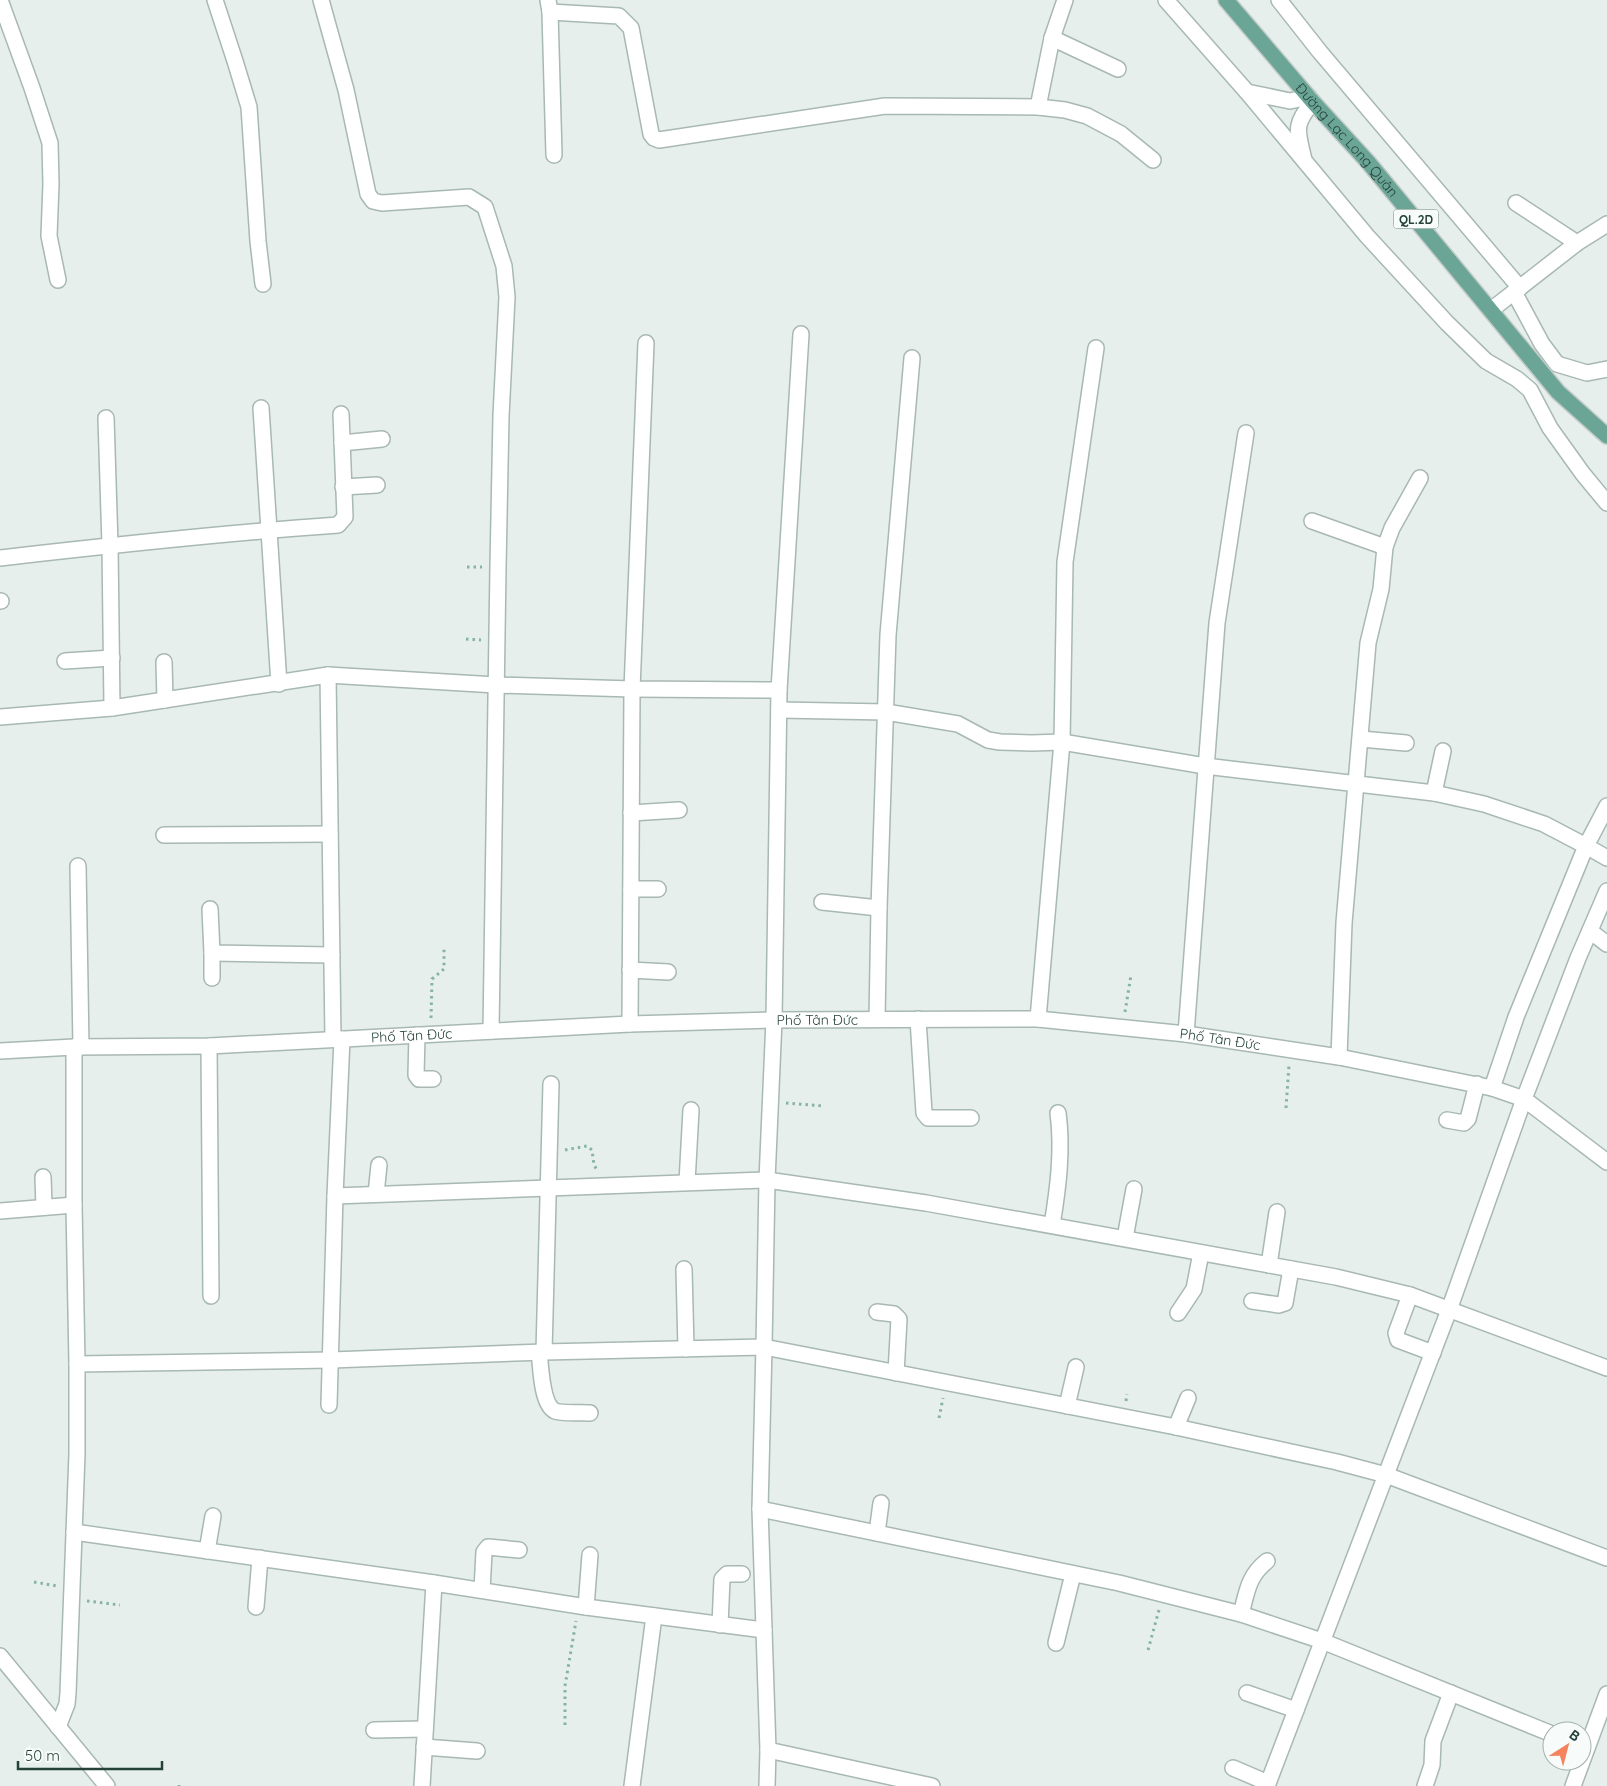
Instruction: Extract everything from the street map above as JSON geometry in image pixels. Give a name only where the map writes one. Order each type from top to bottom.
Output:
[{"type":"main road","name":"Đường Lạc Long Quân","points":[[1226,0],[1311,100],[1368,162],[1558,392],[1607,436]]},
{"type":"street","points":[[0,0],[50,143],[50,236],[58,280]]},
{"type":"street","points":[[214,0],[236,61],[249,107],[258,241],[263,284]]},
{"type":"street","points":[[321,0],[346,90],[368,194],[373,201],[382,203],[470,197],[476,200],[485,207],[504,266],[507,296],[507,334],[502,416],[491,1031]]},
{"type":"street","points":[[1038,107],[1052,38],[1065,0]]},
{"type":"street","points":[[1166,0],[1247,92],[1366,236],[1462,339],[1486,361],[1530,390],[1550,428],[1583,474],[1607,503]]},
{"type":"street","points":[[1279,0],[1517,290],[1542,344],[1557,364],[1587,373],[1607,369]]},
{"type":"street","points":[[554,156],[549,6],[619,16],[627,22],[631,28],[651,134],[654,138],[660,140],[885,106],[1038,107],[1065,110],[1087,116],[1121,134],[1153,160]]},
{"type":"street","points":[[1052,38],[1118,69]]},
{"type":"street","points":[[1247,92],[1290,101],[1311,100]]},
{"type":"street","points":[[1305,164],[1298,123],[1311,100]]},
{"type":"street","points":[[1516,203],[1577,243]]},
{"type":"street","points":[[1491,310],[1577,243],[1607,224]]},
{"type":"street","points":[[767,1786],[768,1750],[760,1509],[767,1180],[774,1020],[779,690],[801,334]]},
{"type":"street","points":[[630,1024],[632,689],[646,343]]},
{"type":"street","points":[[1038,1019],[1062,742],[1065,562],[1096,348]]},
{"type":"street","points":[[877,1019],[888,634],[912,358]]},
{"type":"street","points":[[1530,390],[1544,374]]},
{"type":"street","points":[[261,408],[280,684]]},
{"type":"street","points":[[0,558],[110,545],[338,525],[345,517],[341,414]]},
{"type":"street","points":[[106,418],[112,708]]},
{"type":"street","points":[[1186,1034],[1217,623],[1246,433]]},
{"type":"street","points":[[342,443],[382,439]]},
{"type":"street","points":[[1339,1057],[1344,923],[1368,644],[1380,590],[1385,547],[1392,528],[1420,478]]},
{"type":"street","points":[[344,487],[377,485]]},
{"type":"street","points":[[1312,521],[1385,547]]},
{"type":"street","points":[[66,661],[112,658]]},
{"type":"street","points":[[164,662],[165,700]]},
{"type":"street","points":[[328,675],[332,955],[338,1039],[332,1360],[329,1405]]},
{"type":"street","points":[[0,717],[112,708],[280,684],[301,678],[328,675],[496,685],[632,689],[779,690]]},
{"type":"street","points":[[779,710],[886,712],[958,724],[988,740],[994,741],[1062,742],[1206,766],[1434,793],[1484,804],[1536,822],[1607,858]]},
{"type":"street","points":[[1361,739],[1406,743]]},
{"type":"street","points":[[1434,793],[1443,751]]},
{"type":"street","points":[[1492,1088],[1516,1017],[1586,846],[1607,806]]},
{"type":"street","points":[[632,813],[679,810]]},
{"type":"street","points":[[164,835],[330,834]]},
{"type":"street","points":[[58,1727],[67,1704],[68,1693],[77,1454],[74,1205],[78,866]]},
{"type":"street","points":[[631,889],[658,889]]},
{"type":"street","points":[[1233,1768],[1267,1785],[1450,1310],[1524,1099],[1607,891]]},
{"type":"street","points":[[822,902],[879,908]]},
{"type":"street","points":[[210,909],[212,978]]},
{"type":"street","points":[[1590,931],[1607,944]]},
{"type":"street","points":[[212,953],[332,955]]},
{"type":"street","points":[[630,970],[668,972]]},
{"type":"street","points":[[918,1019],[924,1112],[928,1118],[971,1118]]},
{"type":"street","name":"Phố Tân Đức","points":[[0,1051],[77,1047],[209,1046],[630,1024],[774,1020],[1038,1019],[1186,1034],[1339,1057],[1477,1084],[1524,1099],[1607,1162]]},
{"type":"street","points":[[424,1034],[416,1075],[419,1079],[433,1079]]},
{"type":"street","points":[[209,1046],[210,1296]]},
{"type":"street","points":[[551,1084],[542,1352],[545,1396],[548,1405],[556,1411],[590,1413]]},
{"type":"street","points":[[1447,1120],[1464,1123],[1468,1119],[1477,1084]]},
{"type":"street","points":[[687,1182],[692,1110]]},
{"type":"street","points":[[1057,1226],[1060,1130],[1058,1113]]},
{"type":"street","points":[[376,1194],[379,1165]]},
{"type":"street","points":[[1057,1226],[1067,1171]]},
{"type":"street","points":[[43,1177],[44,1207]]},
{"type":"street","points":[[335,1196],[767,1180],[926,1203],[1336,1277],[1410,1295],[1607,1368]]},
{"type":"street","points":[[1125,1238],[1134,1189]]},
{"type":"street","points":[[0,1211],[74,1205]]},
{"type":"street","points":[[1269,1265],[1277,1212]]},
{"type":"street","points":[[1178,1313],[1194,1289],[1201,1253]]},
{"type":"street","points":[[684,1268],[686,1349]]},
{"type":"street","points":[[1252,1301],[1285,1303],[1291,1269]]},
{"type":"street","points":[[1410,1295],[1396,1333],[1398,1340],[1433,1353]]},
{"type":"street","points":[[877,1312],[894,1314],[899,1319],[896,1373]]},
{"type":"street","points":[[77,1364],[332,1360],[542,1352],[764,1347],[1176,1427],[1337,1462],[1386,1476],[1607,1558]]},
{"type":"street","points":[[1067,1406],[1076,1366]]},
{"type":"street","points":[[1176,1427],[1188,1398]]},
{"type":"street","points":[[876,1533],[882,1503]]},
{"type":"street","points":[[760,1509],[1073,1574],[1242,1614],[1322,1641],[1542,1730]]},
{"type":"street","points":[[207,1551],[213,1516]]},
{"type":"street","points":[[74,1532],[583,1606],[764,1630]]},
{"type":"street","points":[[482,1590],[484,1552],[488,1547],[519,1550]]},
{"type":"street","points":[[583,1606],[590,1555]]},
{"type":"street","points":[[256,1607],[260,1558]]},
{"type":"street","points":[[1242,1614],[1250,1582],[1256,1570],[1267,1561]]},
{"type":"street","points":[[720,1625],[722,1579],[727,1574],[742,1574]]},
{"type":"street","points":[[1056,1643],[1073,1574]]},
{"type":"street","points":[[422,1786],[434,1583]]},
{"type":"street","points":[[632,1786],[654,1616]]},
{"type":"street","points":[[0,1656],[107,1786]]},
{"type":"street","points":[[1247,1693],[1296,1710]]},
{"type":"street","points":[[1425,1786],[1432,1765],[1433,1741],[1451,1693]]},
{"type":"street","points":[[1592,1730],[1607,1694]]},
{"type":"street","points":[[374,1730],[425,1729]]},
{"type":"street","points":[[424,1747],[477,1751]]},
{"type":"street","points":[[768,1750],[932,1786]]},
{"type":"street","points":[[1574,1786],[1578,1771]]},
{"type":"path","points":[[424,1034],[432,979],[444,969],[444,948]]},
{"type":"path","points":[[1122,1028],[1131,975]]},
{"type":"path","points":[[1286,1108],[1290,1050]]},
{"type":"path","points":[[770,1102],[822,1106]]},
{"type":"path","points":[[550,1152],[587,1146],[592,1150],[594,1165],[597,1170],[606,1170]]},
{"type":"path","points":[[1148,1650],[1163,1594]]},
{"type":"path","points":[[72,1599],[120,1605]]},
{"type":"path","points":[[565,1725],[565,1686],[583,1606]]}]
